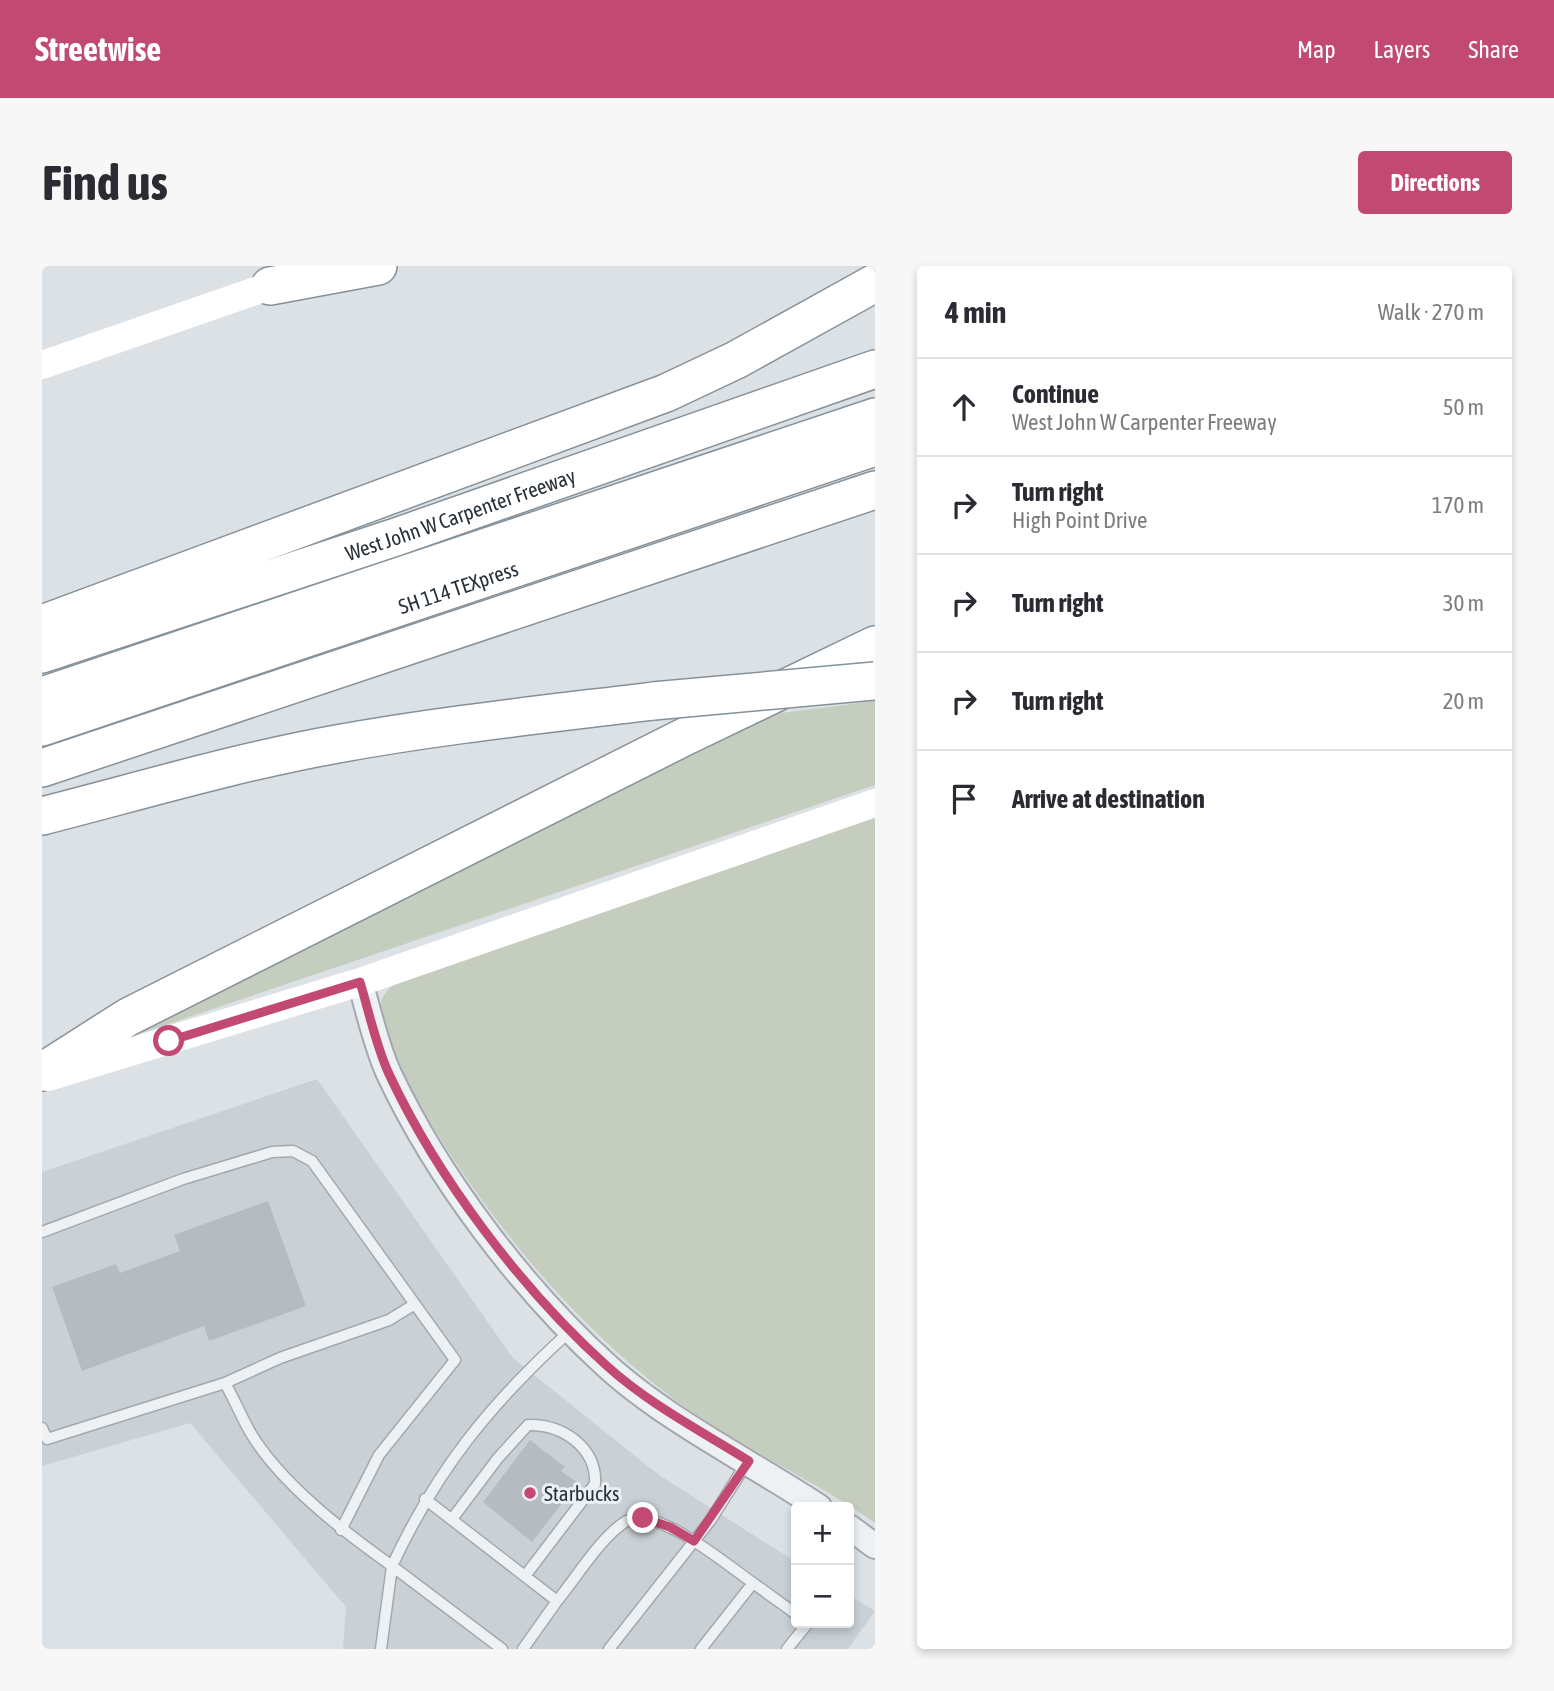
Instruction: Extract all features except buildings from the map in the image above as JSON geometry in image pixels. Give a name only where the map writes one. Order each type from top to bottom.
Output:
[{"type":"highway","points":[[270,286],[378,266]]},
{"type":"highway","points":[[42,624],[666,393],[808,322],[875,283]]},
{"type":"highway","name":"West John W Carpenter Freeway","points":[[42,654],[396,537],[875,369]]},
{"type":"highway","name":"SH 114 TEXpress","points":[[42,696],[875,417]]},
{"type":"highway","name":"SH 114 TEXpress","points":[[42,727],[875,447]]},
{"type":"highway","points":[[42,768],[875,489]]},
{"type":"highway","points":[[42,1072],[128,1017],[682,738],[875,645]]},
{"type":"highway","points":[[42,816],[336,744],[464,724],[653,701],[875,681]]},
{"type":"main road","points":[[42,365],[326,266]]},
{"type":"main road","points":[[42,1078],[360,982],[875,803]]},
{"type":"street","points":[[360,982],[387,1071],[427,1147],[516,1272],[607,1366],[666,1410],[811,1502]]},
{"type":"street","points":[[854,1531],[875,1546]]},
{"type":"lane","points":[[42,1232],[183,1179],[272,1152],[293,1151],[312,1161],[455,1360],[379,1455],[341,1530]]},
{"type":"lane","points":[[42,1428],[45,1440],[225,1383],[280,1358],[389,1320],[415,1304]]},
{"type":"lane","points":[[381,1649],[392,1566],[425,1499],[452,1456],[537,1361],[572,1330]]},
{"type":"lane","points":[[225,1383],[251,1434],[286,1476],[341,1530],[502,1649]]},
{"type":"lane","points":[[452,1519],[498,1458],[528,1425],[561,1431],[577,1442],[589,1455],[596,1469],[595,1484],[525,1576]]},
{"type":"lane","points":[[609,1649],[694,1541],[749,1461]]},
{"type":"lane","points":[[425,1499],[557,1601]]},
{"type":"lane","points":[[523,1649],[557,1601],[626,1521],[643,1518],[670,1527],[694,1541],[791,1610]]},
{"type":"lane","points":[[701,1649],[753,1583]]},
{"type":"lane","points":[[787,1649],[804,1628]]},
{"type":"shaded area","points":[[317,1079],[513,1358],[659,1475],[791,1559],[791,1628],[854,1628],[854,1598],[875,1611],[848,1649],[343,1649],[346,1607],[190,1423],[42,1466],[42,1172]]},
{"type":"green space","points":[[875,701],[875,785],[133,1036],[773,714]]},
{"type":"green space","points":[[875,816],[875,1523],[854,1509],[854,1502],[843,1502],[745,1446],[657,1386],[615,1351],[538,1272],[503,1229],[440,1138],[388,1045],[380,1018],[380,1007],[385,994],[401,979]]},
{"type":"place","name":"Starbucks","points":[[530,1493]]},
{"type":"route","points":[[169,1041],[360,982],[387,1071],[427,1147],[516,1272],[607,1366],[666,1410],[749,1461],[694,1541],[670,1527],[643,1518]]}]
